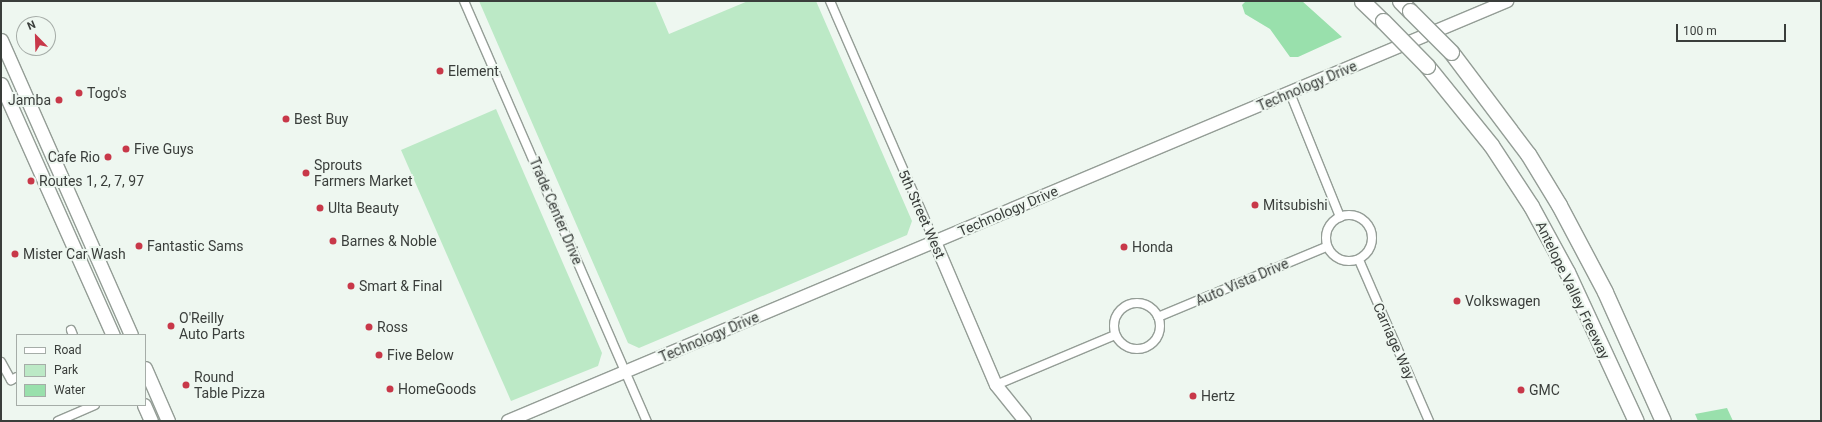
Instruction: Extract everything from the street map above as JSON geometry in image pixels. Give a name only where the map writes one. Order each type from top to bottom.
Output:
[{"type":"highway","name":"Antelope Valley Freeway","points":[[1362,1],[1384,21],[1427,66],[1473,122],[1531,206],[1567,272],[1636,421]]},
{"type":"highway","name":"Antelope Valley Freeway","points":[[1400,1],[1451,52],[1528,154],[1559,205],[1605,292],[1663,421]]},
{"type":"main road","name":"Technology Drive","points":[[508,421],[1507,1]]},
{"type":"main road","points":[[1,40],[131,334]]},
{"type":"main road","points":[[1,52],[12,65]]},
{"type":"main road","points":[[1,84],[114,334]]},
{"type":"main road","name":"5th Street West","points":[[935,242],[996,385],[1025,421]]},
{"type":"main road","points":[[146,370],[168,421]]},
{"type":"main road","points":[[144,406],[151,421]]},
{"type":"street","name":"Trade Center Drive","points":[[464,1],[647,421]]},
{"type":"street","name":"5th Street West","points":[[830,1],[935,242]]},
{"type":"street","points":[[1290,93],[1340,217]]},
{"type":"street","points":[[1352,215],[1362,219],[1370,229],[1370,247],[1359,260],[1339,259],[1326,247],[1326,237],[1329,225],[1340,217],[1352,215]]},
{"type":"street","name":"Auto Vista Drive","points":[[1158,317],[1326,247]]},
{"type":"street","name":"Carriage Way","points":[[1359,260],[1429,421]]},
{"type":"street","points":[[1137,302],[1145,304],[1158,317],[1158,335],[1155,341],[1146,347],[1134,349],[1122,344],[1115,335],[1115,317],[1127,304],[1137,302]]},
{"type":"street","points":[[996,385],[1115,335]]},
{"type":"street","points":[[2,362],[14,379]]},
{"type":"street","points":[[58,421],[93,406]]},
{"type":"green space","points":[[479,1],[655,1],[669,34],[748,1],[816,1],[912,221],[907,235],[639,348],[628,343]]},
{"type":"green space","points":[[496,109],[602,353],[598,366],[511,401],[401,150]]},
{"type":"water","points":[[1246,1],[1302,1],[1342,37],[1298,57],[1290,57],[1270,29],[1245,14],[1242,5]]},
{"type":"water","points":[[1727,408],[1733,421],[1698,421],[1695,414]]},
{"type":"place","name":"Element","points":[[440,71]]},
{"type":"place","name":"Togo's","points":[[79,93]]},
{"type":"place","name":"Jamba","points":[[59,100]]},
{"type":"place","name":"Best Buy","points":[[286,119]]},
{"type":"place","name":"Five Guys","points":[[126,149]]},
{"type":"place","name":"Cafe Rio","points":[[108,157]]},
{"type":"place","name":"Sprouts Farmers Market","points":[[306,173]]},
{"type":"place","name":"Routes 1, 2, 7, 97","points":[[31,181]]},
{"type":"place","name":"Mitsubishi","points":[[1255,205]]},
{"type":"place","name":"Ulta Beauty","points":[[320,208]]},
{"type":"place","name":"Barnes & Noble","points":[[333,241]]},
{"type":"place","name":"Fantastic Sams","points":[[139,246]]},
{"type":"place","name":"Honda","points":[[1124,247]]},
{"type":"place","name":"Mister Car Wash","points":[[15,254]]},
{"type":"place","name":"Smart & Final","points":[[351,286]]},
{"type":"place","name":"Volkswagen","points":[[1457,301]]},
{"type":"place","name":"O'Reilly Auto Parts","points":[[171,326]]},
{"type":"place","name":"Ross","points":[[369,327]]},
{"type":"place","name":"Five Below","points":[[379,355]]},
{"type":"place","name":"Round Table Pizza","points":[[186,385]]},
{"type":"place","name":"HomeGoods","points":[[390,389]]},
{"type":"place","name":"GMC","points":[[1521,390]]},
{"type":"place","name":"Hertz","points":[[1193,396]]}]
